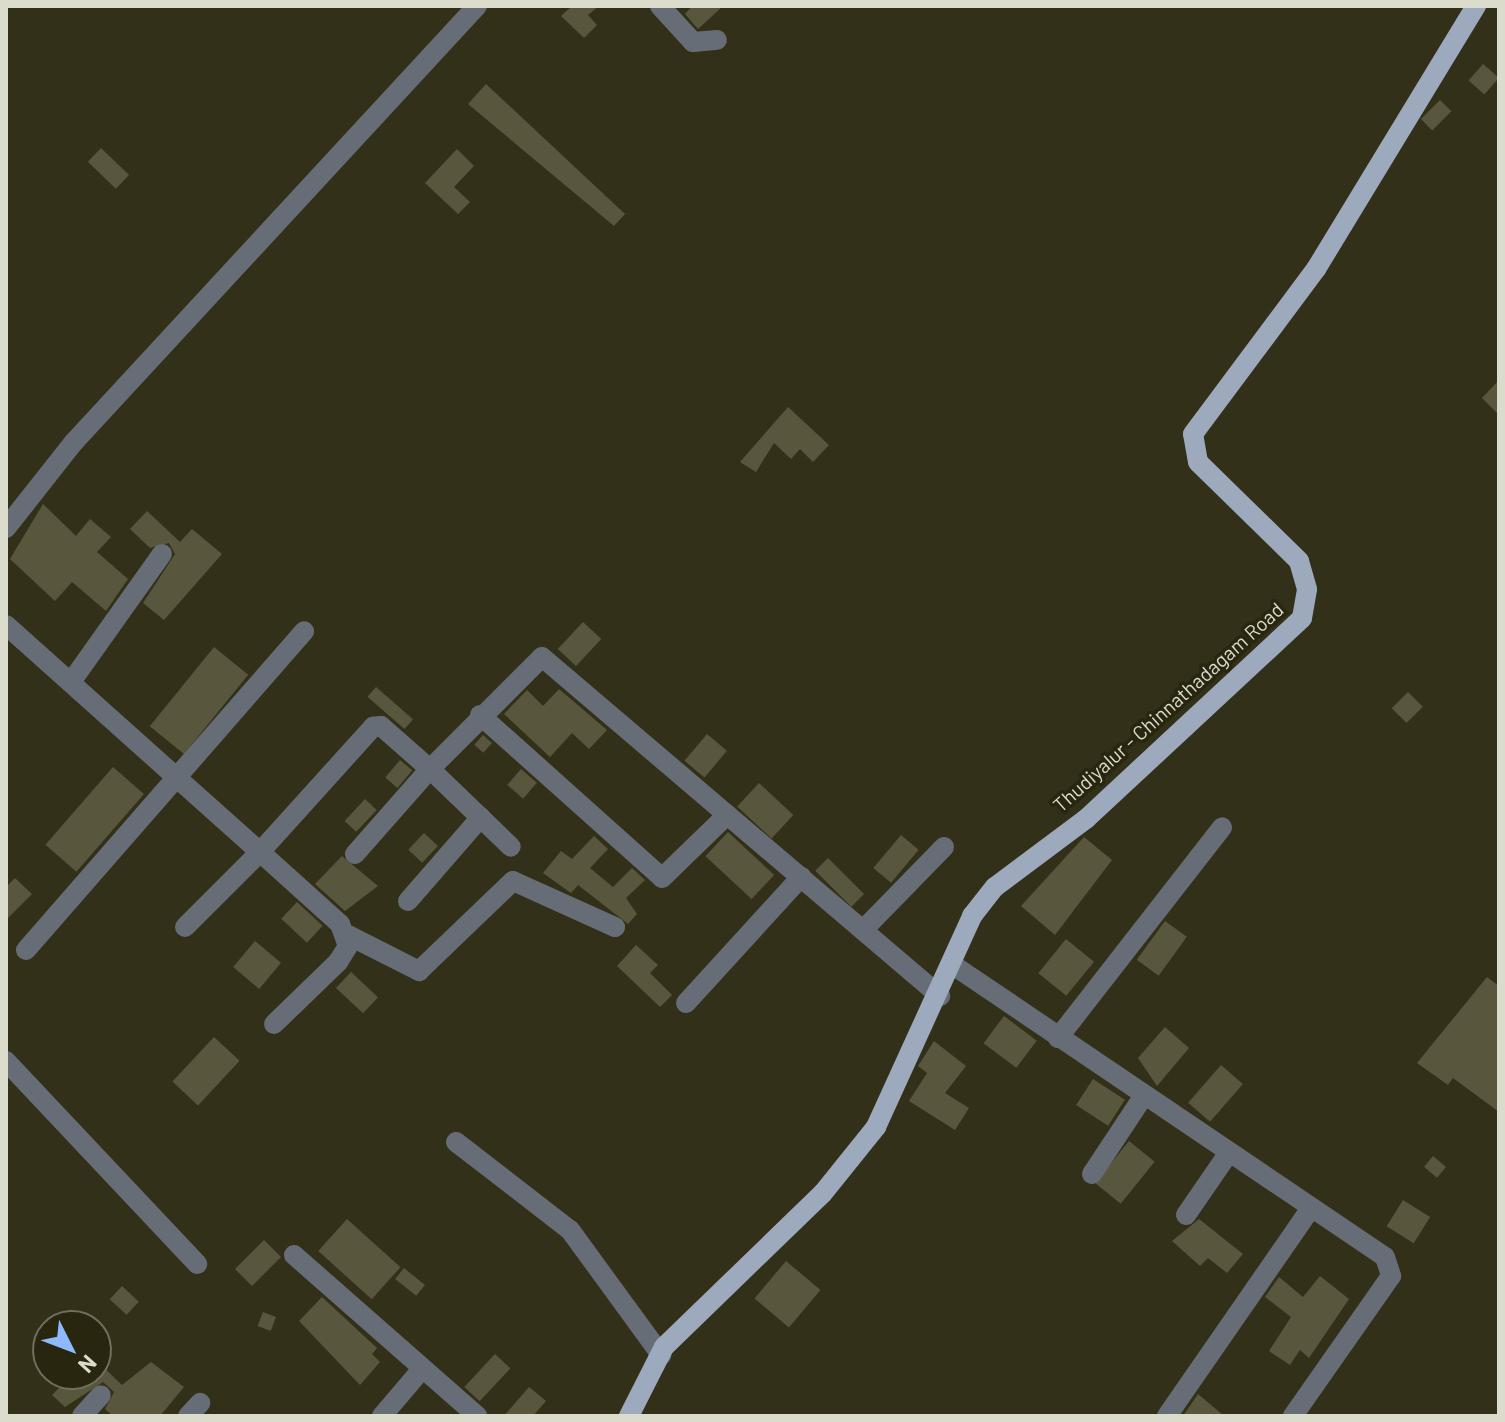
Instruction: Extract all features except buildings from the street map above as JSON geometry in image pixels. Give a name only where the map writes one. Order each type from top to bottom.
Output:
[{"type":"main road","name":"Thudiyalur - Chinnathadagam Road","points":[[629,1416],[661,1355],[823,1193],[876,1127],[940,996],[972,916],[995,887],[1086,819],[1302,618],[1307,589],[1299,561],[1198,462],[1193,434],[1316,269],[1476,6]]},
{"type":"street","points":[[6,528],[74,442],[477,6]]},
{"type":"street","points":[[660,6],[693,42],[717,40]]},
{"type":"street","points":[[71,682],[162,554]]},
{"type":"street","points":[[6,625],[348,935],[419,971],[513,881],[615,927]]},
{"type":"street","points":[[26,950],[179,779],[304,631]]},
{"type":"street","points":[[355,854],[480,715],[542,657],[940,996]]},
{"type":"street","points":[[480,715],[662,878],[727,815]]},
{"type":"street","points":[[185,927],[260,852],[377,725],[430,769],[511,847]]},
{"type":"street","points":[[408,901],[481,817]]},
{"type":"street","points":[[1058,1038],[1222,827]]},
{"type":"street","points":[[863,930],[944,847]]},
{"type":"street","points":[[686,1003],[801,877]]},
{"type":"street","points":[[274,1024],[338,962],[348,935]]},
{"type":"street","points":[[953,965],[1309,1211],[1385,1257],[1391,1276],[1293,1416]]},
{"type":"street","points":[[7,1063],[197,1264]]},
{"type":"street","points":[[1092,1174],[1143,1097]]},
{"type":"street","points":[[456,1142],[570,1230],[661,1355]]},
{"type":"street","points":[[1186,1215],[1228,1154]]},
{"type":"street","points":[[1167,1416],[1309,1211]]},
{"type":"street","points":[[294,1255],[477,1416]]},
{"type":"street","points":[[382,1416],[422,1369]]},
{"type":"street","points":[[82,1416],[101,1395]]}]
